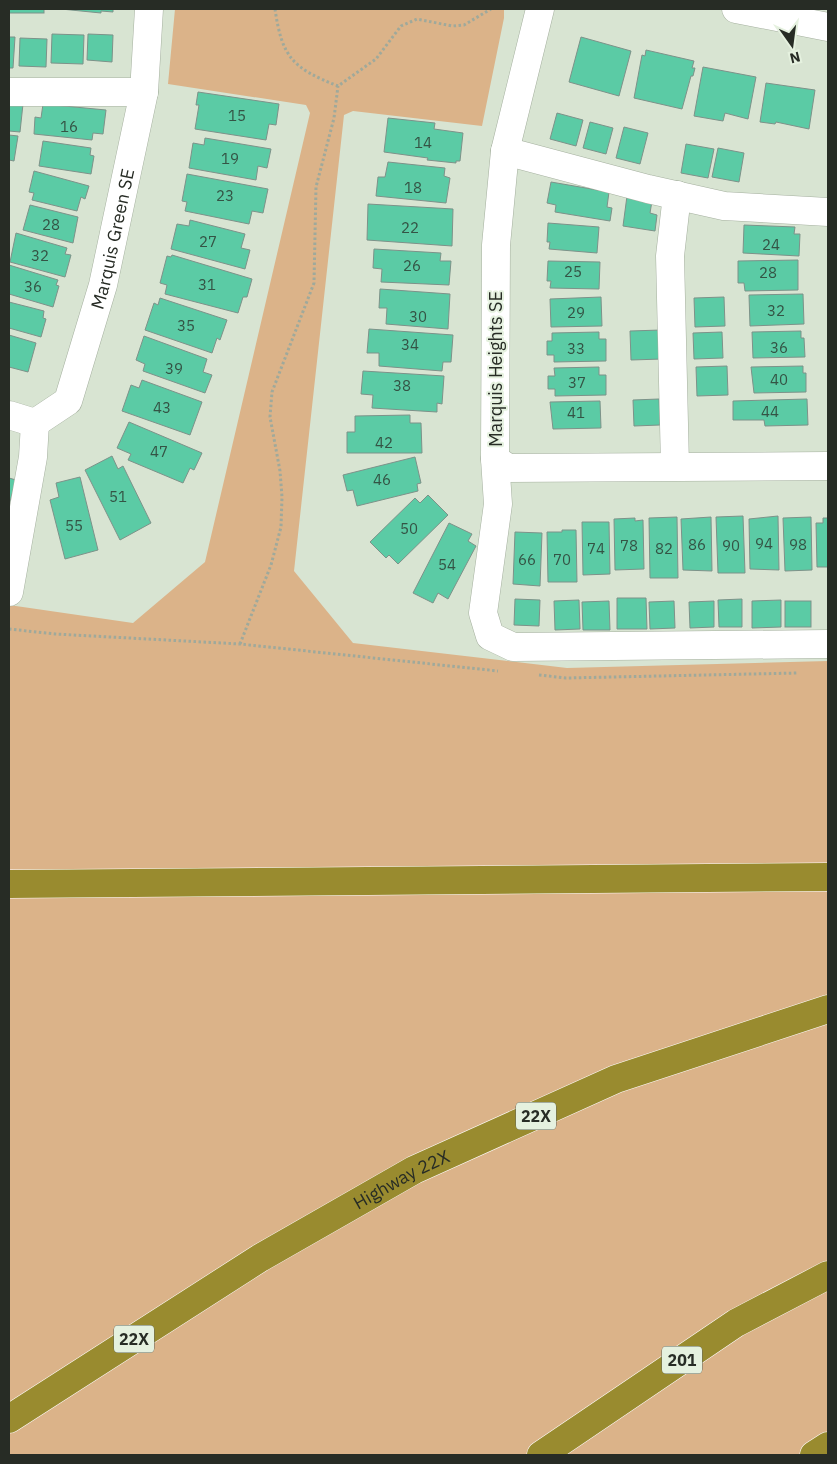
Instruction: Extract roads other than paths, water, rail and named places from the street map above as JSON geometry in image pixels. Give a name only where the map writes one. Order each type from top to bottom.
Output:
[{"type":"highway","points":[[9,884],[828,877]]},
{"type":"highway","name":"Highway 22X","points":[[9,1419],[260,1258],[414,1170],[616,1079],[828,1009]]},
{"type":"highway","name":"201","points":[[541,1455],[736,1323],[828,1275]]},
{"type":"highway","points":[[814,1455],[828,1446]]},
{"type":"street","name":"Marquis Green SE","points":[[35,423],[68,401],[103,285],[144,92],[149,9]]},
{"type":"street","name":"Marquis Heights SE","points":[[540,9],[505,151],[496,245],[495,459],[508,468],[828,466]]},
{"type":"street","points":[[736,9],[828,27]]},
{"type":"street","points":[[9,92],[144,92]]},
{"type":"street","points":[[505,151],[724,206],[828,212]]},
{"type":"street","points":[[675,466],[670,256],[677,195]]},
{"type":"street","points":[[9,414],[35,423],[33,457],[9,592]]},
{"type":"street","points":[[495,459],[498,504],[483,613],[490,636],[513,647],[828,644]]}]
